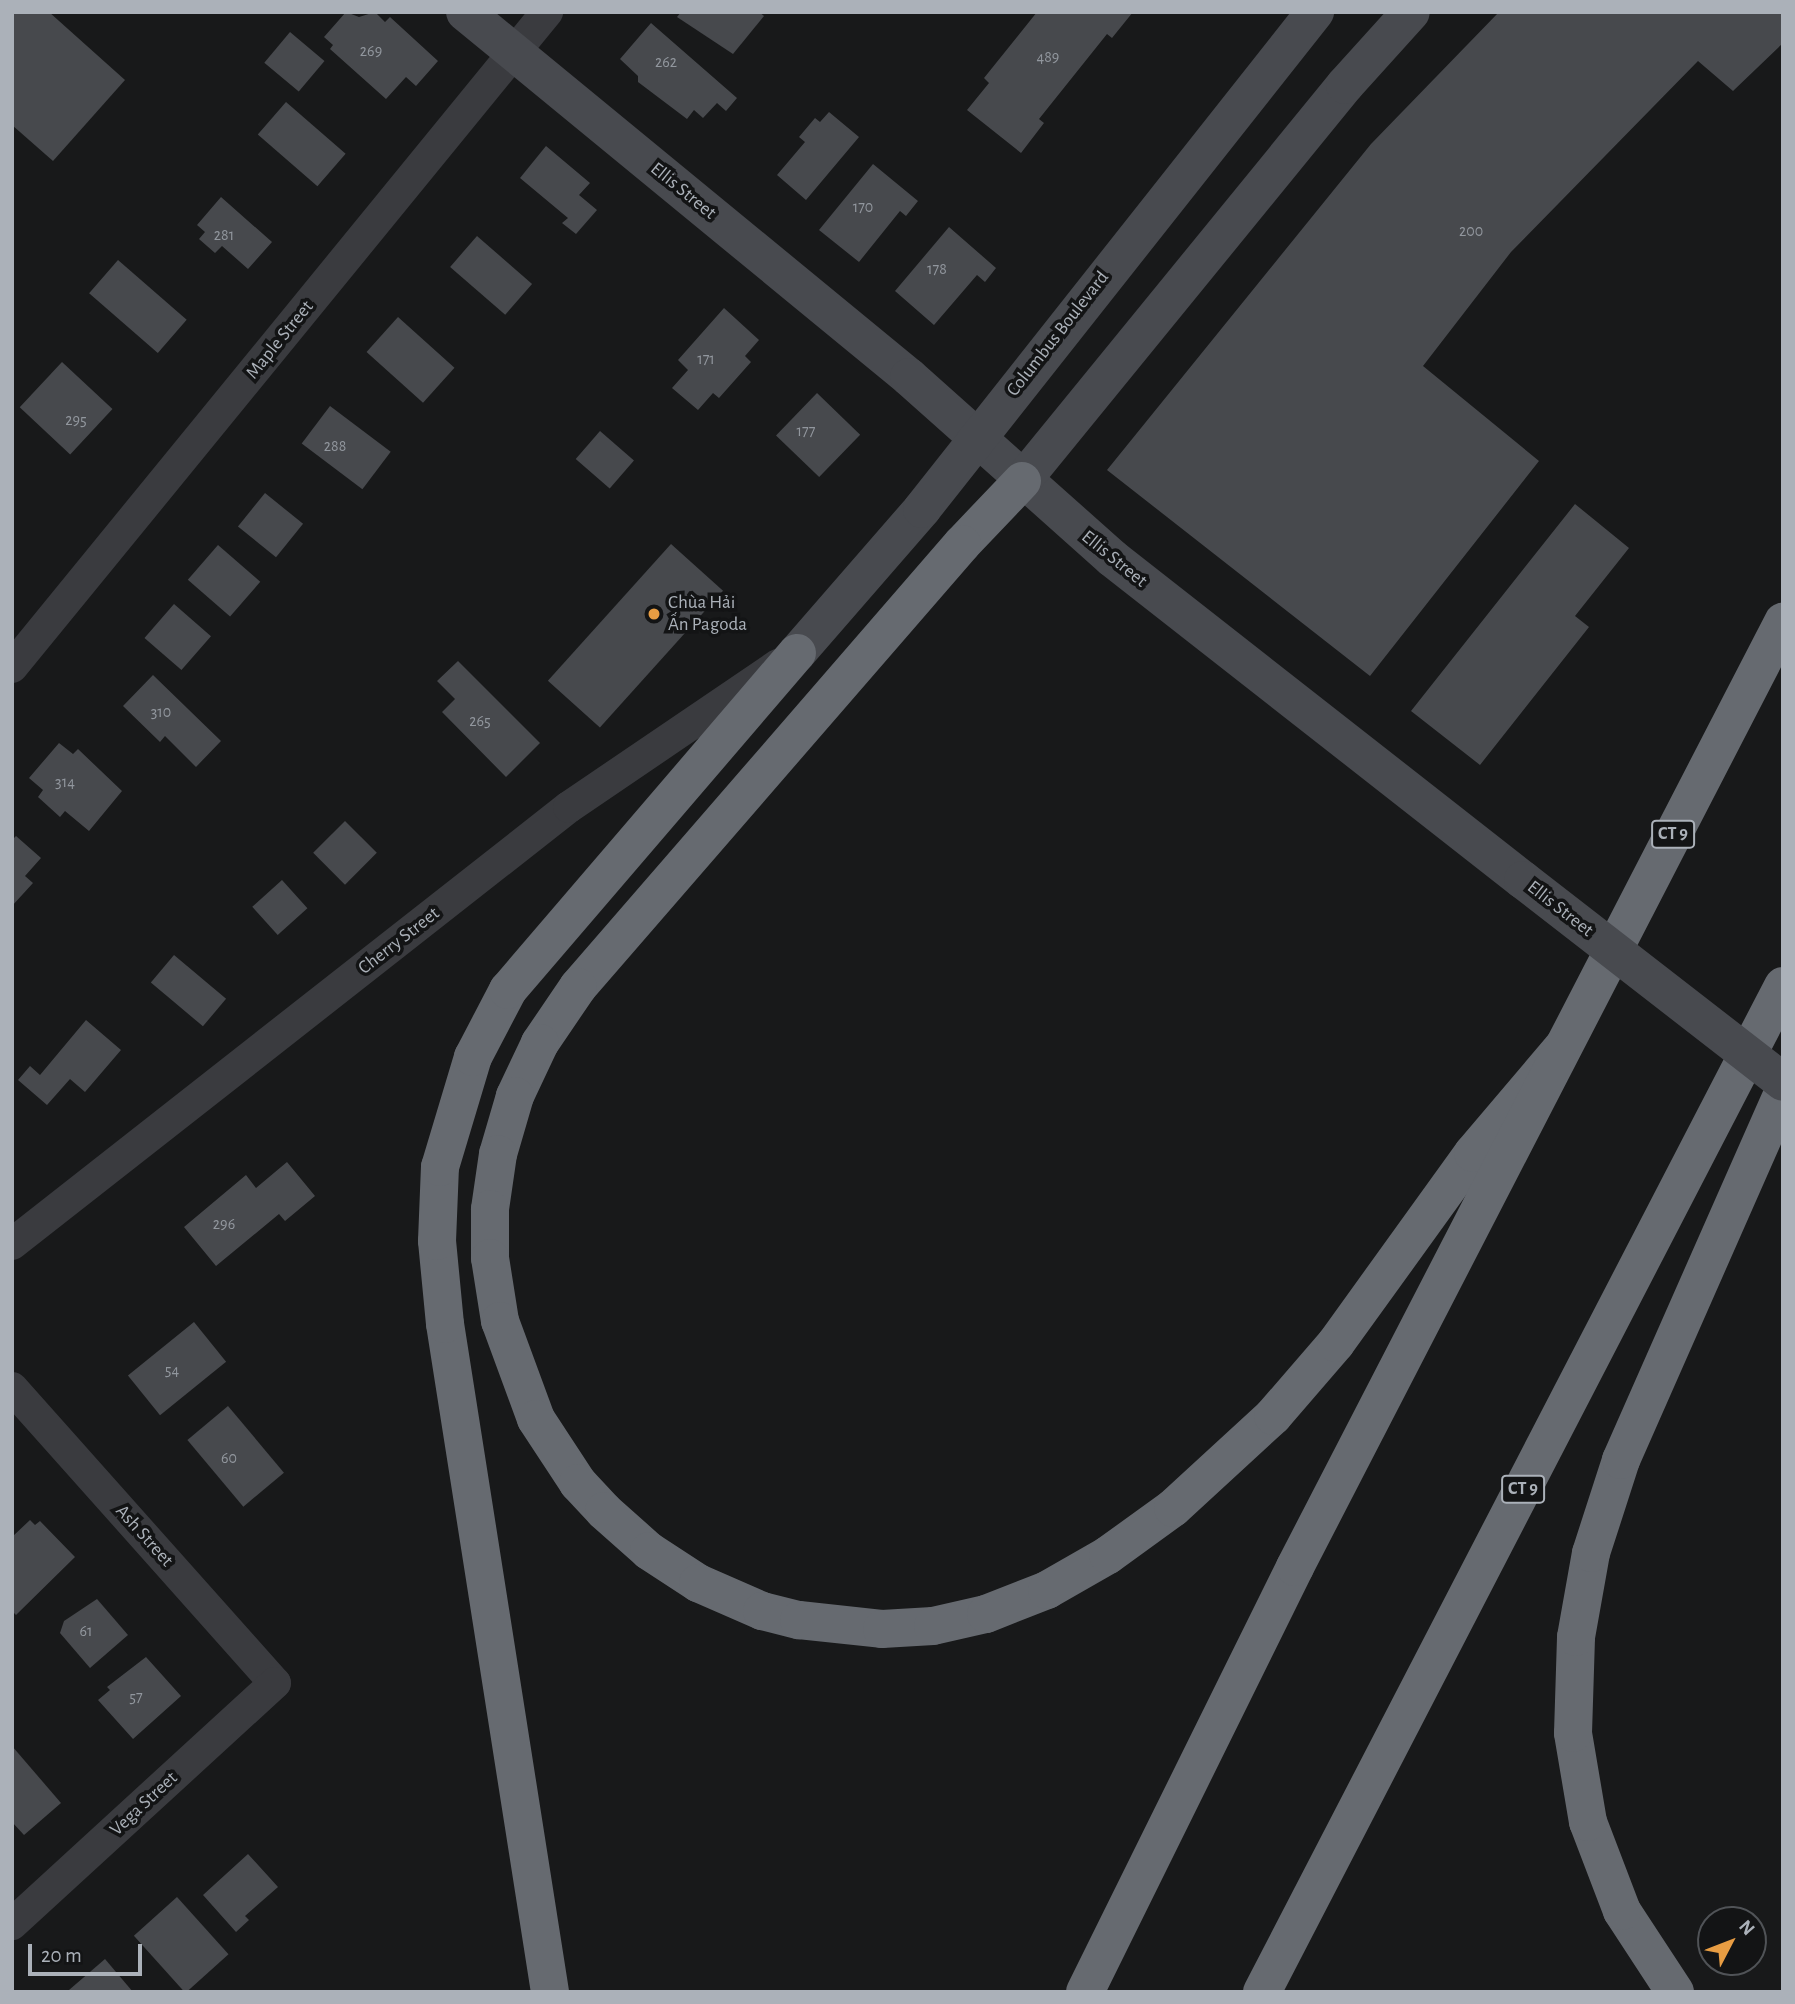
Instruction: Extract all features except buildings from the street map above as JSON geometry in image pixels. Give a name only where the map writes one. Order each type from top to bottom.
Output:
[{"type":"highway","points":[[1023,481],[962,544],[578,987],[540,1043],[519,1086],[493,1176],[490,1232],[495,1298],[506,1345],[536,1419],[578,1483],[604,1511],[649,1551],[698,1583],[762,1611],[799,1620],[872,1629],[933,1626],[986,1614],[1047,1590],[1108,1555],[1173,1508],[1273,1416],[1336,1343],[1472,1153],[1563,1047]]},
{"type":"highway","name":"CT 9","points":[[1085,1992],[1295,1566],[1783,622]]},
{"type":"highway","points":[[550,1992],[445,1324],[437,1241],[440,1167],[457,1099],[473,1057],[508,990],[797,653]]},
{"type":"highway","name":"CT 9","points":[[1262,1992],[1783,986]]},
{"type":"highway","points":[[1675,1992],[1622,1911],[1588,1822],[1573,1733],[1576,1637],[1591,1553],[1621,1460],[1783,1093]]},
{"type":"street","name":"Ellis Street","points":[[465,12],[909,377],[1023,481],[1154,593],[1783,1082]]},
{"type":"street","name":"Maple Street","points":[[12,667],[547,12]]},
{"type":"street","name":"Columbus Boulevard","points":[[797,653],[922,509],[1315,12]]},
{"type":"street","points":[[1023,481],[1345,85],[1411,12]]},
{"type":"street","name":"Cherry Street","points":[[12,1244],[578,801],[797,653]]},
{"type":"street","name":"Ash Street","points":[[12,1388],[275,1684]]},
{"type":"street","name":"Vega Street","points":[[12,1924],[275,1684]]},
{"type":"place","name":"Chùa Hải Ấn Pagoda","points":[[654,614]]}]
